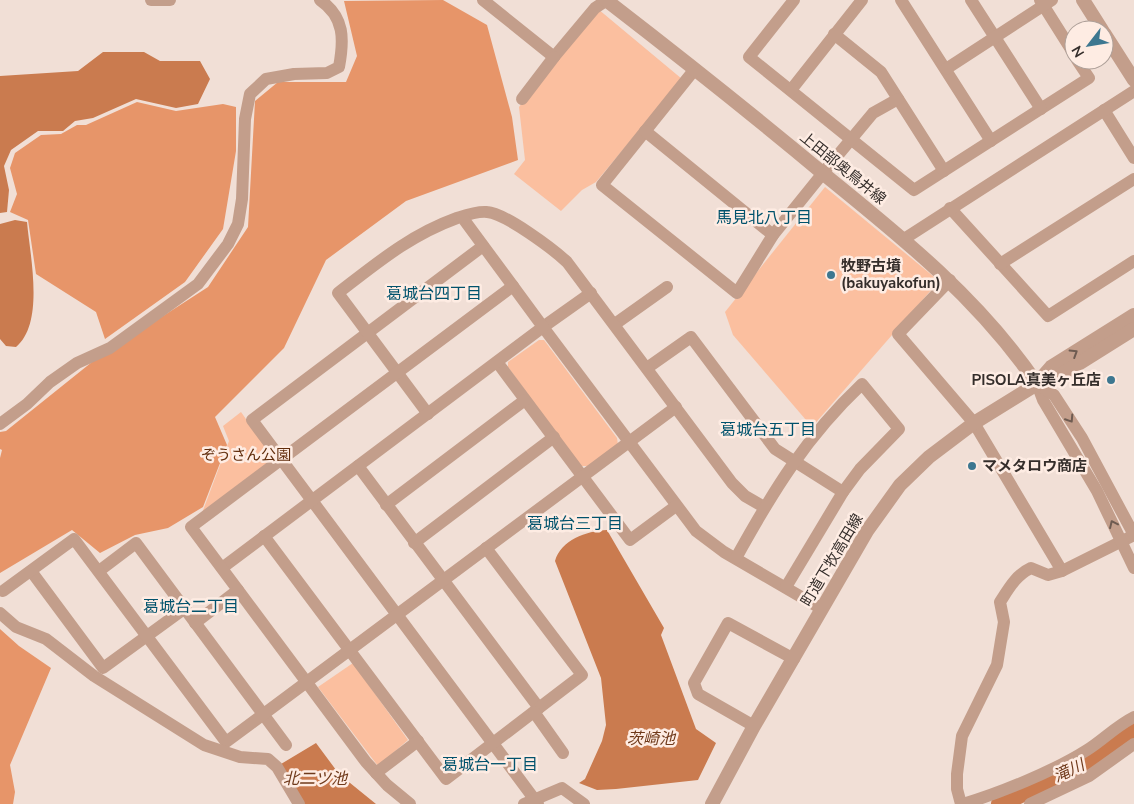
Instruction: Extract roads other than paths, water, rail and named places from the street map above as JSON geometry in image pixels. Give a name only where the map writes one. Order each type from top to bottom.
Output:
[{"type":"street","points":[[151,0],[170,0]]},
{"type":"street","points":[[0,424],[50,382],[77,363],[110,348],[198,284],[212,262],[228,244],[238,224],[242,199],[245,119],[250,94],[266,79],[294,74],[327,73],[339,67],[342,53],[341,28],[334,10],[320,0]]},
{"type":"street","points":[[483,0],[554,57]]},
{"type":"street","points":[[522,99],[595,8],[606,0]]},
{"type":"street","name":"上田部奥鳥井線","points":[[606,0],[695,69],[904,239],[950,280],[1008,344],[1037,384]]},
{"type":"street","points":[[794,0],[749,57],[914,190],[1089,78],[1084,70]]},
{"type":"street","points":[[790,90],[862,0]]},
{"type":"street","points":[[901,0],[992,141]]},
{"type":"street","points":[[971,0],[1041,109]]},
{"type":"street","points":[[1082,0],[1095,20]]},
{"type":"street","points":[[946,68],[1045,2],[1064,36]]},
{"type":"street","points":[[834,34],[881,72],[944,171]]},
{"type":"street","points":[[1114,49],[1134,80]]},
{"type":"street","points":[[695,69],[602,184],[737,293],[773,235],[823,173],[872,114],[898,99]]},
{"type":"street","points":[[904,239],[1134,91]]},
{"type":"street","points":[[1104,110],[1134,158]]},
{"type":"street","points":[[645,131],[773,235]]},
{"type":"street","points":[[1000,264],[1134,179]]},
{"type":"street","points":[[950,208],[1048,316],[1134,261]]},
{"type":"street","points":[[428,414],[338,293],[412,237],[462,217],[487,212],[502,217],[558,254],[615,324],[738,490],[764,507]]},
{"type":"street","points":[[462,217],[676,506],[706,539],[822,609]]},
{"type":"street","points":[[483,246],[252,420],[492,743],[532,803],[562,788],[584,804]]},
{"type":"street","points":[[950,280],[898,334],[974,423],[1062,571]]},
{"type":"street","points":[[410,804],[376,773],[191,527],[513,286]]},
{"type":"street","points":[[615,324],[667,287]]},
{"type":"street","points":[[222,568],[591,293]]},
{"type":"street","points":[[1037,384],[1051,367],[1134,315]]},
{"type":"street","points":[[1037,384],[1059,376],[1134,328]]},
{"type":"street","points":[[647,368],[691,337],[768,441],[792,462],[843,492]]},
{"type":"street","points":[[497,362],[630,540],[676,506]]},
{"type":"street","points":[[736,558],[764,507],[792,462],[828,417],[862,384],[899,429],[860,470],[843,492],[786,587]]},
{"type":"street","points":[[1037,384],[1054,394],[1097,464],[1134,535],[1062,571],[1048,575],[1031,568],[1013,581],[1000,602],[1004,622],[997,665],[962,736],[957,774],[957,789],[962,804],[999,792],[1076,756],[1134,717]]},
{"type":"street","points":[[1037,384],[1043,400],[1081,462],[1134,568]]},
{"type":"street","name":"町道下牧高田線","points":[[712,804],[754,726],[867,531],[900,485],[929,457],[974,423],[1037,384]]},
{"type":"street","points":[[386,505],[526,400]]},
{"type":"street","points":[[3,591],[74,539],[226,742],[676,407]]},
{"type":"street","points":[[414,543],[554,437]]},
{"type":"street","points":[[358,466],[536,710],[563,753]]},
{"type":"street","points":[[264,536],[446,779],[582,675],[486,548]]},
{"type":"street","points":[[98,571],[136,543],[286,745]]},
{"type":"street","points":[[31,571],[103,668],[184,608]]},
{"type":"street","points":[[195,623],[238,590]]},
{"type":"street","points":[[2,618],[16,627],[46,639],[94,676],[204,745],[240,757],[268,759],[277,767],[299,804]]},
{"type":"street","points":[[754,726],[698,694],[694,683],[728,623],[794,659]]},
{"type":"street","points":[[376,773],[418,741]]},
{"type":"street","points":[[1030,804],[1089,776],[1134,744]]},
{"type":"water","points":[[103,52],[144,52],[160,61],[200,61],[210,79],[198,104],[176,108],[136,99],[93,118],[75,121],[63,131],[38,131],[11,150],[4,166],[9,190],[7,212],[0,213],[0,76],[78,71]]},
{"type":"water","points":[[15,220],[27,222],[34,288],[30,322],[25,336],[16,347],[6,346],[0,339],[0,224]]},
{"type":"water","name":"茨崎池","points":[[607,530],[664,628],[661,635],[696,729],[716,743],[698,780],[597,790],[579,783],[585,779],[602,741],[606,725],[601,678],[555,561],[563,547],[575,538],[591,532]]},
{"type":"water","name":"北二ツ池","points":[[316,743],[339,774],[376,804],[304,804],[281,764]]},
{"type":"waterway","name":"滝川","points":[[1000,804],[1091,760],[1134,730]]},
{"type":"place","name":"牧野古墳 (bakuyakofun)","points":[[831,275]]},
{"type":"place","name":"PISOLA真美ヶ丘店","points":[[1111,380]]},
{"type":"place","name":"マメタロウ商店","points":[[972,466]]},
{"type":"district","name":"馬見北八丁目","points":[[764,218]]},
{"type":"district","name":"葛城台四丁目","points":[[434,294]]},
{"type":"district","name":"葛城台五丁目","points":[[768,430]]},
{"type":"district","name":"葛城台三丁目","points":[[575,524]]},
{"type":"district","name":"葛城台二丁目","points":[[191,607]]},
{"type":"district","name":"葛城台一丁目","points":[[490,765]]},
{"type":"park label","name":"ぞうさん公園","points":[[246,455]]}]
